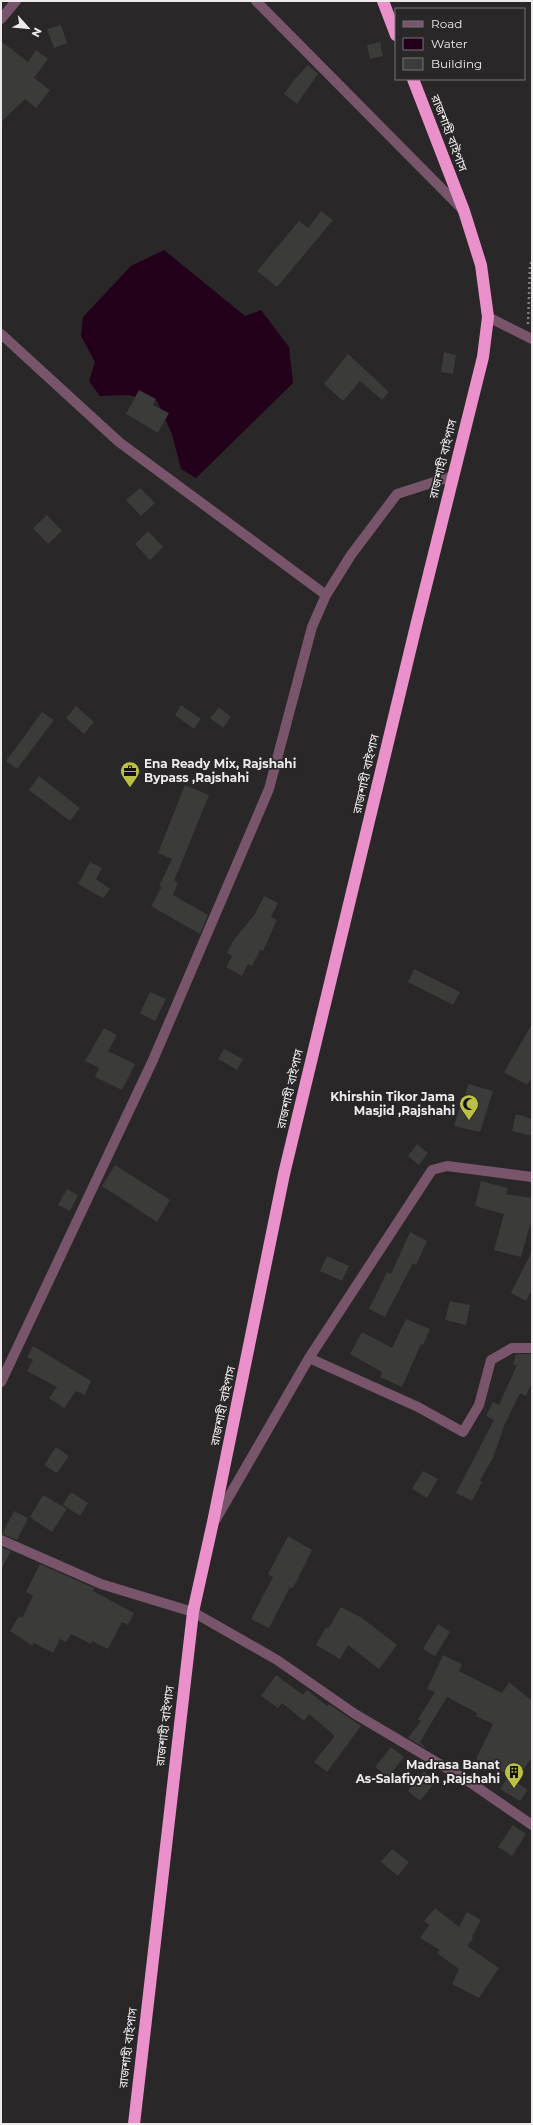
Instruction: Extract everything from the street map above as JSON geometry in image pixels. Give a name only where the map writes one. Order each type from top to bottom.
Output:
[{"type":"highway","points":[[383,1],[395,32]]},
{"type":"highway","name":"রাজশাহী বাইপাস","points":[[134,2124],[192,1612],[213,1522],[284,1174],[453,476],[484,357],[488,318],[481,265],[464,211],[413,80]]},
{"type":"street","points":[[1,20],[16,1]]},
{"type":"street","points":[[256,1],[464,211]]},
{"type":"street","points":[[488,318],[532,338]]},
{"type":"street","points":[[1,334],[118,442],[326,595]]},
{"type":"street","points":[[1,1382],[153,1060],[269,789],[312,627],[326,595],[351,555],[397,494],[453,476]]},
{"type":"street","points":[[213,1522],[309,1358],[432,1170],[447,1166],[532,1177]]},
{"type":"street","points":[[309,1358],[418,1407],[463,1432],[479,1405],[491,1360],[512,1348],[532,1348]]},
{"type":"street","points":[[1,1540],[101,1584],[192,1612],[277,1660],[354,1714],[465,1779],[532,1825]]},
{"type":"path","points":[[532,260],[530,266],[528,324],[532,331]]},
{"type":"water","points":[[164,250],[245,316],[261,310],[289,347],[293,383],[196,478],[181,469],[172,434],[157,401],[128,395],[100,396],[89,381],[95,362],[81,336],[83,317],[131,266]]},
{"type":"building","points":[[61,25],[67,43],[54,48],[47,29]]},
{"type":"building","points":[[1,41],[28,62],[36,50],[48,59],[34,78],[50,90],[36,108],[25,99],[1,122]]},
{"type":"building","points":[[380,42],[383,56],[370,59],[367,45]]},
{"type":"building","points":[[308,65],[318,74],[297,104],[284,94],[294,80]]},
{"type":"building","points":[[321,211],[333,220],[277,287],[257,271],[299,221],[308,228]]},
{"type":"building","points":[[444,352],[456,355],[453,374],[441,372]]},
{"type":"building","points":[[348,354],[389,392],[382,400],[360,381],[343,401],[324,384]]},
{"type":"building","points":[[139,390],[156,399],[153,405],[169,413],[158,433],[126,414]]},
{"type":"building","points":[[140,488],[155,503],[141,516],[126,500]]},
{"type":"building","points":[[47,515],[62,531],[48,544],[33,528]]},
{"type":"building","points":[[148,531],[163,547],[150,560],[135,544]]},
{"type":"building","points":[[181,705],[201,719],[194,729],[175,715]]},
{"type":"building","points":[[76,706],[94,722],[84,734],[66,718]]},
{"type":"building","points":[[219,707],[231,717],[223,728],[210,718]]},
{"type":"building","points":[[42,712],[54,720],[17,769],[6,761]]},
{"type":"building","points":[[39,776],[80,808],[70,821],[29,790]]},
{"type":"building","points":[[185,785],[209,795],[174,881],[178,883],[173,895],[208,915],[200,934],[151,906],[162,887],[159,886],[172,859],[158,853]]},
{"type":"building","points":[[90,862],[102,868],[96,879],[110,889],[103,898],[78,884]]},
{"type":"building","points":[[264,896],[278,903],[271,917],[277,920],[263,951],[260,950],[252,966],[248,964],[242,976],[226,967],[232,956],[227,953],[233,941],[255,914]]},
{"type":"building","points":[[414,969],[460,992],[453,1005],[408,982]]},
{"type":"building","points":[[150,992],[166,999],[155,1021],[140,1013]]},
{"type":"building","points":[[532,1024],[532,1077],[527,1085],[504,1072]]},
{"type":"building","points":[[104,1028],[117,1035],[108,1051],[135,1064],[122,1090],[95,1077],[99,1068],[85,1061]]},
{"type":"building","points":[[224,1049],[243,1059],[237,1070],[218,1059]]},
{"type":"building","points":[[468,1084],[493,1091],[480,1132],[454,1126],[459,1109],[461,1110]]},
{"type":"building","points":[[516,1114],[532,1119],[532,1136],[512,1131]]},
{"type":"building","points":[[417,1144],[428,1153],[419,1165],[408,1156]]},
{"type":"building","points":[[115,1165],[170,1200],[157,1222],[102,1186]]},
{"type":"building","points":[[481,1181],[508,1188],[506,1194],[532,1198],[532,1225],[530,1225],[521,1257],[494,1250],[504,1214],[475,1206]]},
{"type":"building","points":[[67,1189],[78,1195],[70,1211],[58,1205]]},
{"type":"building","points":[[410,1232],[427,1241],[416,1265],[413,1263],[385,1317],[369,1309],[387,1272],[391,1274]]},
{"type":"building","points":[[532,1251],[532,1290],[526,1301],[511,1293]]},
{"type":"building","points":[[327,1256],[349,1266],[342,1281],[320,1271]]},
{"type":"building","points":[[450,1301],[470,1305],[466,1325],[445,1320]]},
{"type":"building","points":[[406,1319],[430,1329],[423,1345],[421,1344],[402,1387],[380,1377],[382,1372],[350,1354],[362,1332],[392,1348]]},
{"type":"building","points":[[33,1346],[91,1381],[85,1395],[76,1391],[64,1408],[49,1398],[57,1387],[27,1371],[33,1360],[27,1357]]},
{"type":"building","points":[[516,1354],[532,1354],[532,1383],[526,1396],[520,1393],[504,1426],[493,1458],[480,1480],[482,1482],[472,1501],[456,1493],[494,1420],[486,1416],[493,1402],[499,1405],[517,1365],[513,1365]]},
{"type":"building","points":[[56,1447],[69,1456],[57,1473],[44,1465]]},
{"type":"building","points":[[423,1471],[438,1479],[427,1498],[412,1489]]},
{"type":"building","points":[[71,1492],[88,1503],[80,1516],[63,1505]]},
{"type":"building","points":[[43,1495],[67,1509],[52,1532],[30,1517]]},
{"type":"building","points":[[14,1511],[28,1518],[17,1540],[2,1534]]},
{"type":"building","points":[[288,1536],[312,1550],[293,1588],[290,1587],[269,1628],[251,1619],[273,1577],[268,1574]]},
{"type":"building","points":[[1,1547],[11,1551],[1,1570]]},
{"type":"building","points":[[40,1564],[94,1588],[93,1591],[134,1613],[128,1625],[122,1622],[108,1649],[92,1641],[91,1644],[71,1634],[66,1642],[60,1639],[53,1653],[34,1643],[33,1646],[10,1631],[19,1616],[22,1618],[33,1596],[26,1592]]},
{"type":"building","points":[[341,1607],[362,1618],[397,1645],[379,1669],[348,1645],[340,1659],[316,1645],[326,1627],[328,1629]]},
{"type":"building","points":[[438,1624],[450,1632],[435,1656],[423,1649]]},
{"type":"building","points":[[443,1655],[462,1664],[459,1671],[502,1693],[509,1682],[532,1701],[532,1757],[517,1779],[476,1759],[493,1724],[476,1716],[477,1713],[447,1697],[420,1742],[427,1749],[408,1738],[421,1721],[418,1719],[435,1692],[427,1689]]},
{"type":"building","points":[[276,1675],[303,1695],[307,1690],[327,1706],[329,1704],[361,1726],[327,1772],[314,1762],[334,1737],[333,1734],[309,1714],[304,1721],[282,1703],[278,1708],[261,1696]]},
{"type":"building","points":[[391,1747],[404,1757],[388,1777],[375,1767]]},
{"type":"building","points":[[424,1771],[436,1781],[420,1801],[408,1791]]},
{"type":"building","name":"Madrasa Banat As-Salafiyyah ,Rajshahi","points":[[508,1777],[528,1790],[520,1801],[500,1789]]},
{"type":"building","points":[[513,1825],[526,1834],[512,1856],[498,1847]]},
{"type":"building","points":[[392,1849],[409,1862],[398,1876],[381,1862]]},
{"type":"building","points":[[435,1908],[459,1927],[467,1912],[481,1920],[472,1937],[473,1938],[467,1946],[499,1968],[479,1998],[452,1984],[459,1969],[437,1953],[440,1950],[420,1938],[429,1925],[424,1921]]},
{"type":"place","name":"Ena Ready Mix, Rajshahi Bypass ,Rajshahi","points":[[130,788]]},
{"type":"place","name":"Khirshin Tikor Jama Masjid ,Rajshahi","points":[[469,1121]]},
{"type":"place","name":"Madrasa Banat As-Salafiyyah ,Rajshahi","points":[[514,1789]]}]
